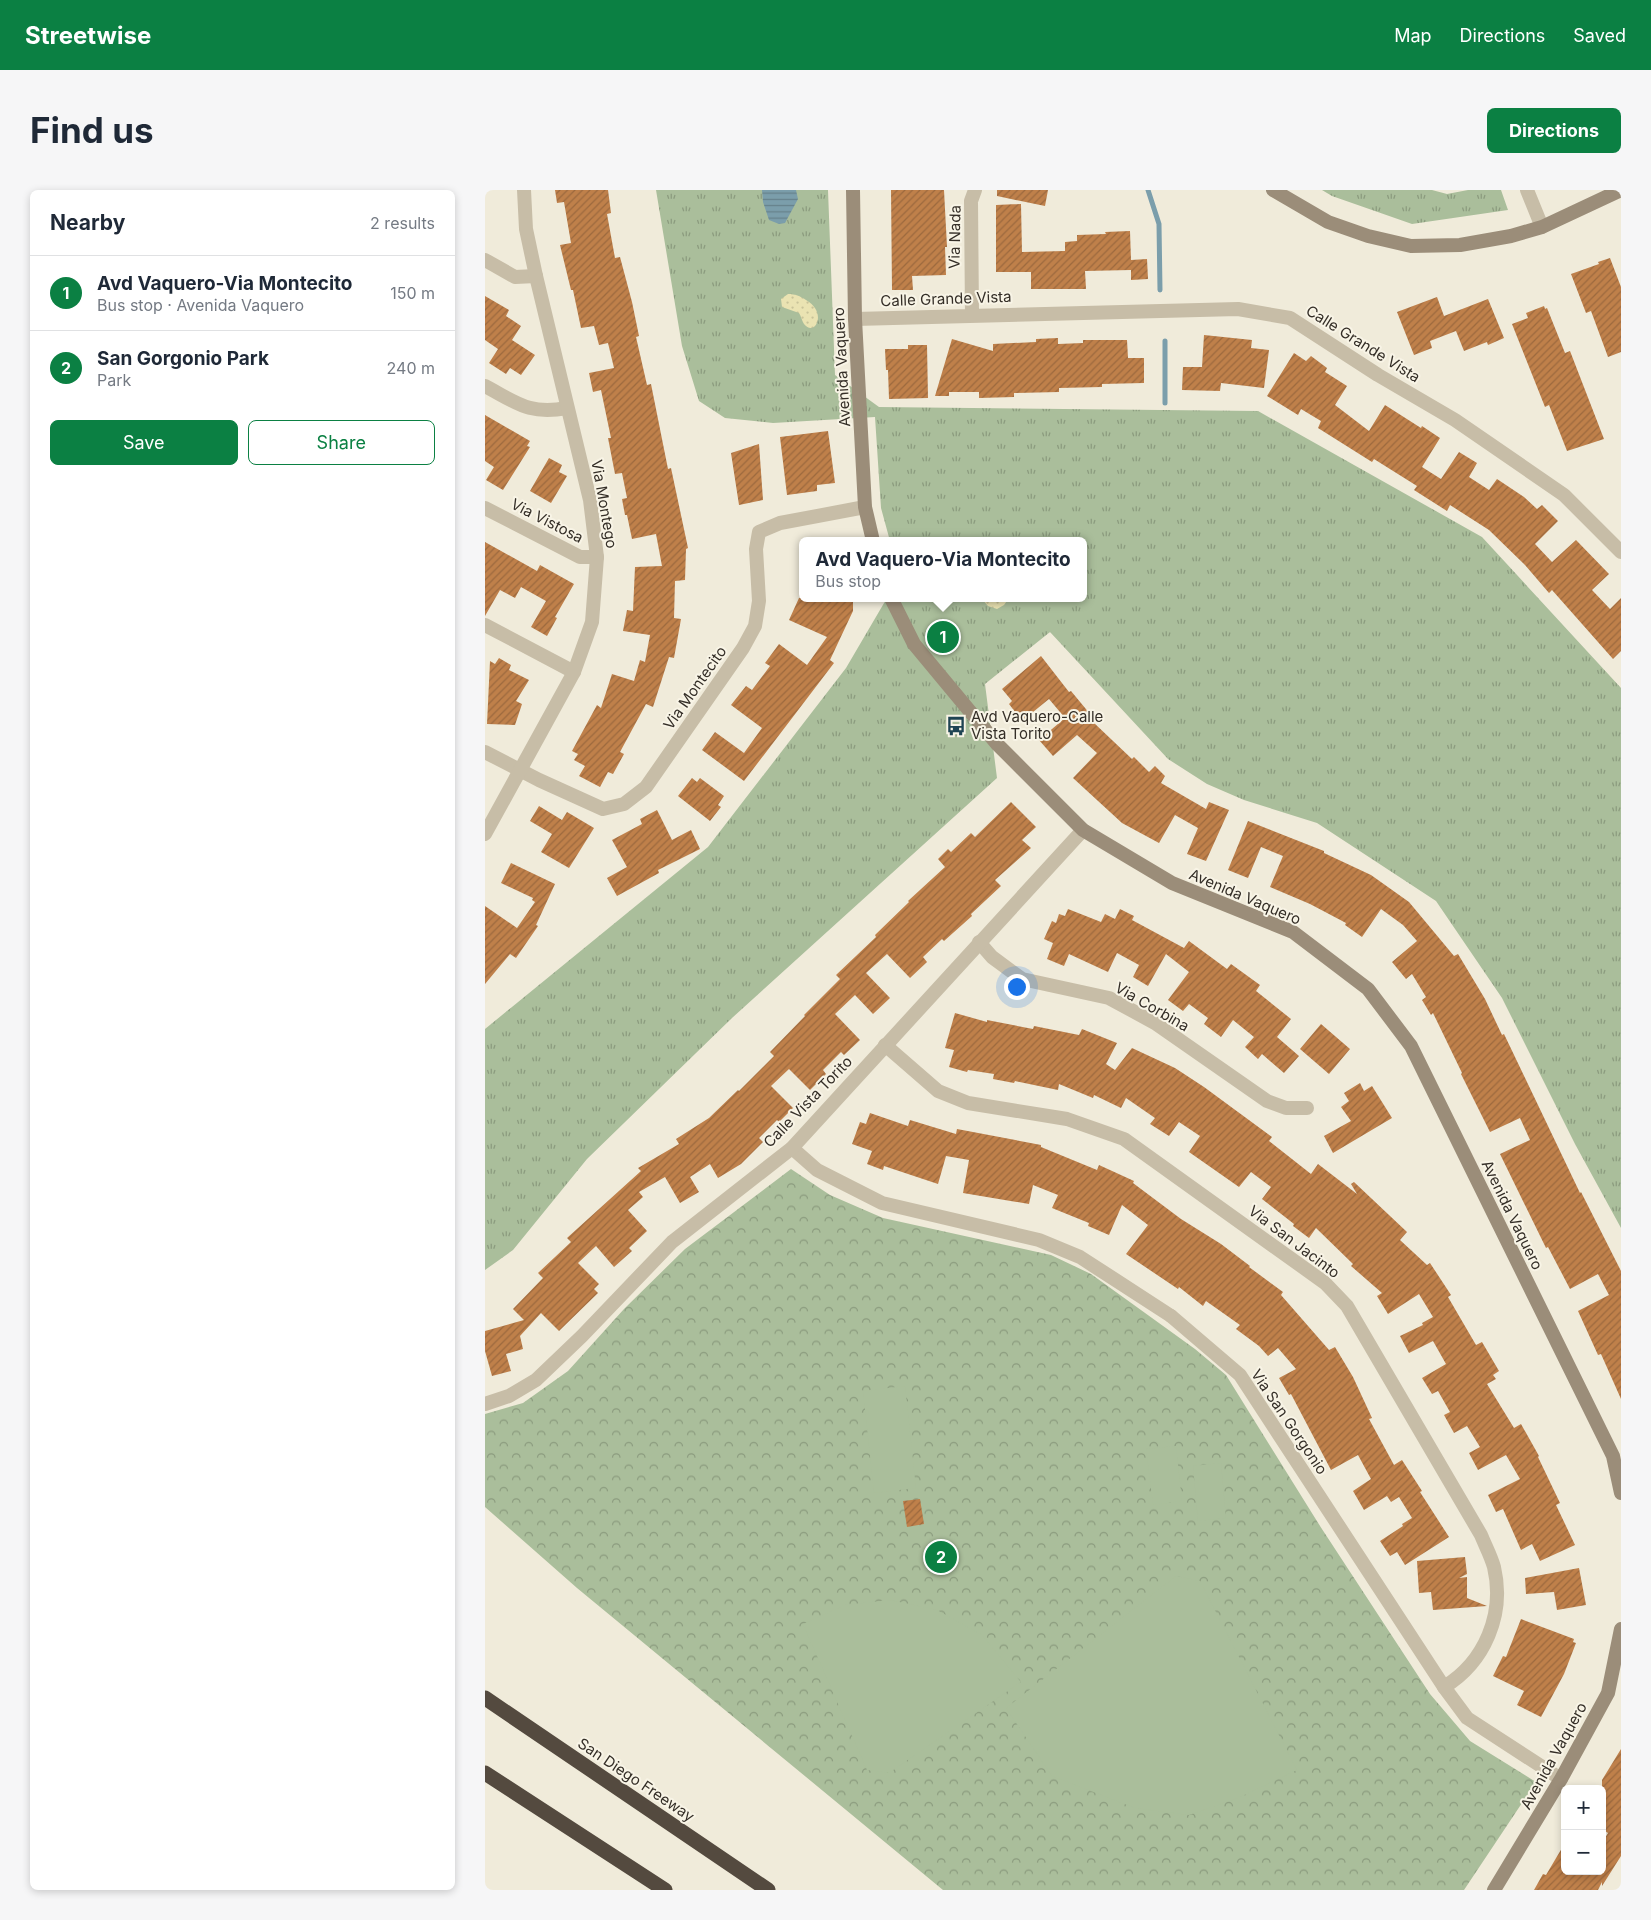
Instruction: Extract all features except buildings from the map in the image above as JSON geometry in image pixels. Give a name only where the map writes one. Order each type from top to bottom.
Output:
[{"type":"highway","name":"San Diego Freeway","points":[[485,1698],[768,1890]]},
{"type":"highway","points":[[485,1772],[665,1890]]},
{"type":"main road","name":"Avenida Vaquero","points":[[853,190],[855,319],[865,507],[872,537]]},
{"type":"main road","points":[[1273,190],[1328,222],[1368,236],[1411,246],[1460,245],[1511,236],[1542,227],[1621,190]]},
{"type":"main road","name":"Avenida Vaquero","points":[[893,602],[913,644],[997,744],[1083,830],[1172,883],[1293,932],[1368,989],[1411,1046],[1613,1456],[1621,1493]]},
{"type":"main road","name":"Avenida Vaquero","points":[[1494,1890],[1561,1779],[1607,1693],[1621,1629]]},
{"type":"street","name":"Via Montego","points":[[485,834],[574,672],[592,622],[597,557],[589,500],[526,229],[524,190]]},
{"type":"street","name":"Via Nada","points":[[972,315],[971,201],[975,190]]},
{"type":"street","points":[[1527,190],[1542,227]]},
{"type":"street","points":[[485,260],[515,277],[536,276]]},
{"type":"street","name":"Calle Grande Vista","points":[[855,319],[1239,309],[1290,318],[1379,375],[1455,420],[1564,495],[1621,552]]},
{"type":"street","points":[[485,386],[527,409],[550,411],[567,408]]},
{"type":"street","name":"Via Montecito","points":[[485,752],[603,809],[624,804],[646,787],[743,648],[755,626],[759,601],[756,549],[759,532],[780,523],[865,507]]},
{"type":"street","name":"Via Vistosa","points":[[485,508],[580,557],[597,557]]},
{"type":"street","points":[[485,625],[574,672]]},
{"type":"street","name":"Calle Vista Torito","points":[[485,1404],[509,1396],[536,1380],[582,1336],[672,1242],[791,1148],[1083,830]]},
{"type":"street","name":"Via Corbina","points":[[979,942],[992,957],[1022,980],[1109,998],[1155,1023],[1267,1101],[1286,1108],[1307,1108]]},
{"type":"street","name":"Via San Jacinto","points":[[885,1045],[938,1091],[968,1104],[1067,1119],[1124,1139],[1325,1283],[1347,1306],[1481,1535],[1494,1567],[1498,1599],[1493,1625],[1483,1648],[1460,1678],[1444,1687]]},
{"type":"street","name":"Via San Gorgonio","points":[[791,1148],[817,1170],[882,1203],[1039,1240],[1080,1257],[1171,1316],[1240,1376],[1444,1687],[1467,1718],[1561,1779]]},
{"type":"green space","points":[[656,190],[828,190],[835,375],[879,407],[1258,411],[1482,537],[1621,688],[1621,1228],[1575,1144],[1502,998],[1436,901],[1317,823],[1244,800],[1207,784],[1168,759],[1050,632],[985,684],[997,778],[732,1018],[587,1159],[513,1250],[485,1270],[485,1029],[708,847],[846,668],[885,602],[1087,602],[1087,537],[889,537],[881,508],[875,417],[773,423],[725,418],[699,401],[682,346]]},
{"type":"green space","points":[[1322,190],[1432,190],[1447,194],[1468,190],[1501,190],[1508,210],[1412,224],[1332,196]]},
{"type":"green space","points":[[791,1169],[830,1195],[883,1218],[1051,1255],[1091,1274],[1195,1349],[1226,1375],[1320,1526],[1430,1694],[1470,1741],[1536,1782],[1464,1890],[943,1890],[577,1588],[485,1507],[485,1414],[523,1403],[568,1371],[624,1309],[685,1249]]},
{"type":"green space","points":[[905,1386],[916,1488],[874,1493],[863,1391]]},
{"type":"green space","points":[[1176,1446],[1182,1501],[1153,1505],[1146,1449]]},
{"type":"green space","points":[[1221,1463],[1226,1518],[1198,1521],[1193,1466]]},
{"type":"green space","points":[[1176,1576],[1200,1581],[1297,1770],[1238,1798],[1189,1815],[1135,1808],[1052,1776],[1006,1708]]},
{"type":"green space","points":[[890,1600],[937,1610],[982,1635],[1021,1682],[889,1773],[867,1770],[803,1624],[845,1605]]},
{"type":"sand","points":[[788,294],[800,296],[813,305],[818,317],[815,326],[812,328],[808,327],[804,324],[799,313],[782,307],[781,299]]},
{"type":"sand","points":[[984,602],[1006,602],[997,609],[988,606]]},
{"type":"water","points":[[762,190],[796,190],[798,199],[785,223],[779,224],[769,220],[763,202]]},
{"type":"waterway","points":[[1148,190],[1159,224],[1160,290]]},
{"type":"waterway","points":[[1165,341],[1165,403]]},
{"type":"place","name":"Avd Vaquero-Via Montecito","points":[[943,637]]},
{"type":"place","name":"Avd Vaquero-Calle Vista Torito","points":[[956,726]]},
{"type":"place","name":"San Gorgonio Park","points":[[941,1557]]}]
